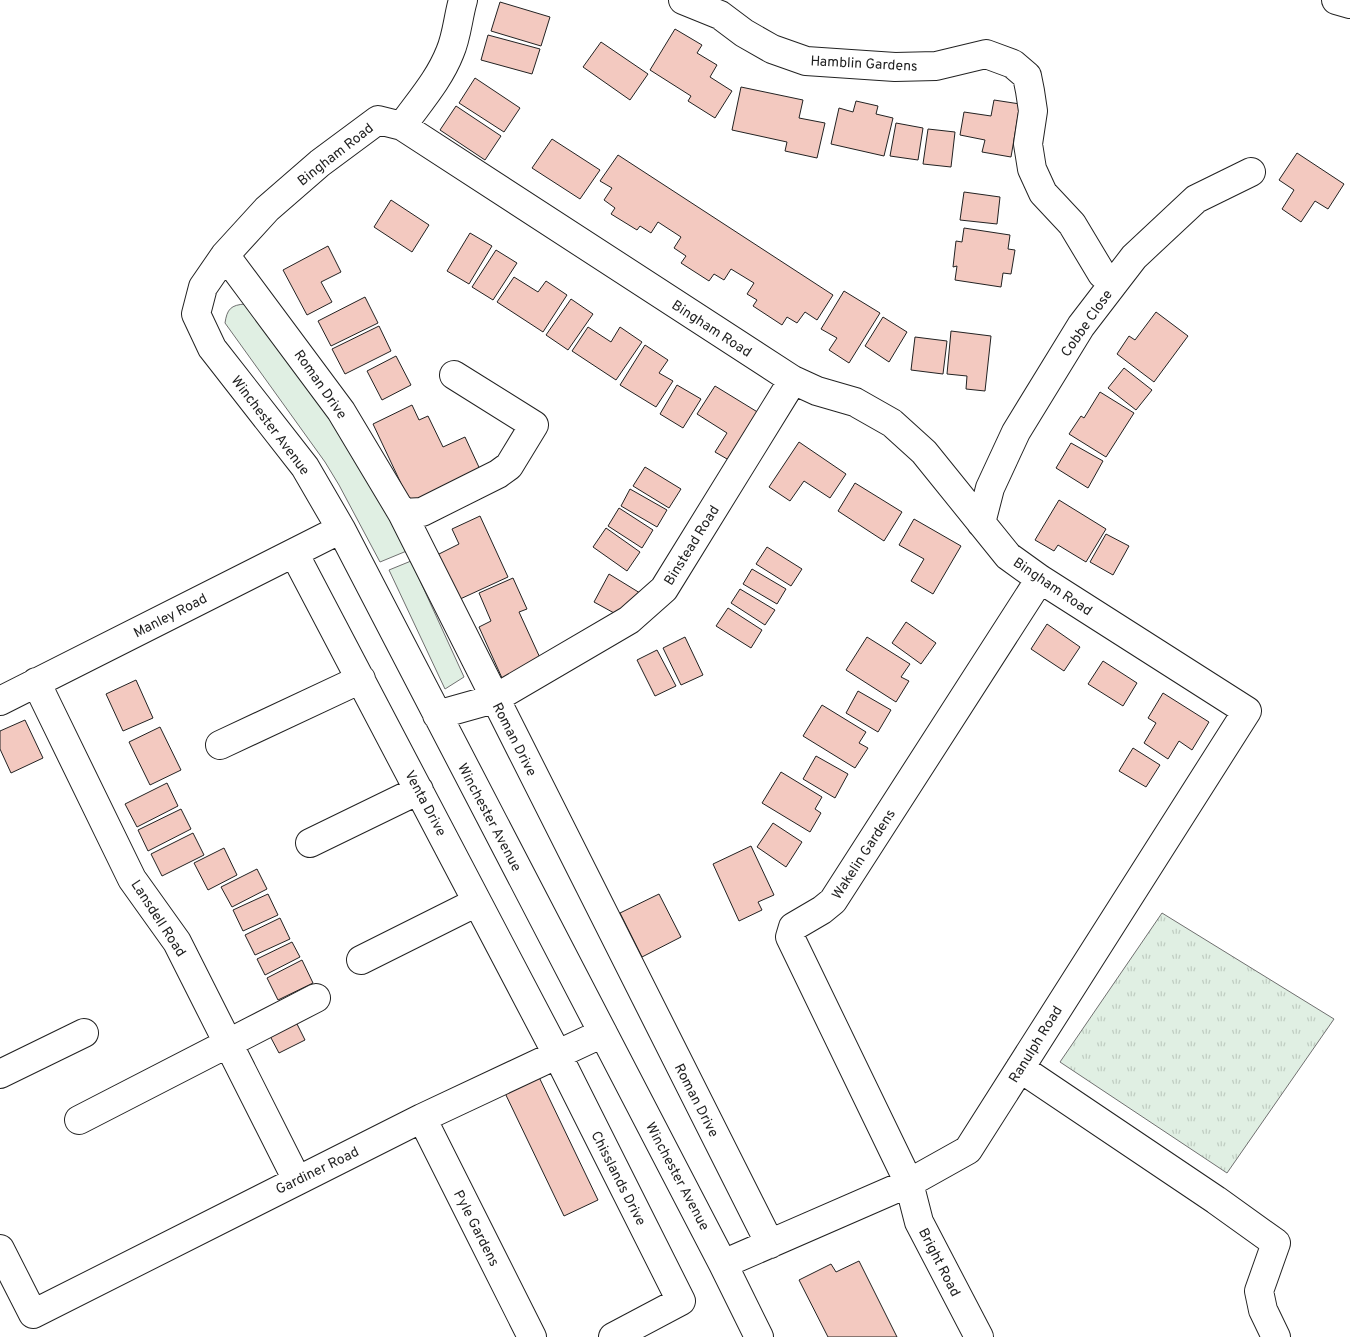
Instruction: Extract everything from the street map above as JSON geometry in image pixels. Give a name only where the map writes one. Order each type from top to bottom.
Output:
[{"type":"street","points":[[402,126],[439,75],[451,50],[463,0]]},
{"type":"street","name":"Hamblin Gardens","points":[[683,0],[720,15],[744,33],[772,49],[806,61],[895,67],[936,66],[986,54],[1013,64],[1027,76],[1030,91],[1033,111],[1028,144],[1032,169],[1043,192],[1072,224],[1102,274],[1114,283]]},
{"type":"street","points":[[1336,0],[1350,4]]},
{"type":"street","name":"Bingham Road","points":[[196,314],[203,287],[224,254],[267,209],[320,163],[378,120],[402,126],[793,380],[817,391],[855,402],[892,423],[924,452],[1008,556],[1040,579],[1247,711]]},
{"type":"street","name":"Cobbe Close","points":[[981,523],[990,488],[1016,432],[1081,326],[1134,257],[1196,198],[1251,172]]},
{"type":"street","name":"Roman Drive","points":[[224,254],[341,411],[402,513],[770,1244]]},
{"type":"street","name":"Winchester Avenue","points":[[196,314],[212,348],[305,467],[340,528],[723,1264],[759,1337]]},
{"type":"street","points":[[402,513],[422,512],[498,474],[509,466],[534,425],[454,375]]},
{"type":"street","name":"Binstead Road","points":[[437,715],[494,698],[629,620],[664,589],[793,380]]},
{"type":"street","name":"Manley Road","points":[[0,701],[340,528]]},
{"type":"street","name":"Venta Drive","points":[[294,553],[557,1054]]},
{"type":"street","name":"Wakelin Gardens","points":[[909,1183],[790,937],[793,927],[822,910],[833,901],[1040,579]]},
{"type":"street","points":[[220,746],[360,679]]},
{"type":"street","name":"Lansdell Road","points":[[36,682],[132,879],[177,942],[297,1180]]},
{"type":"street","name":"Ranulph Road","points":[[723,1264],[909,1183],[968,1150],[1247,711]]},
{"type":"street","points":[[310,843],[419,790]]},
{"type":"street","points":[[362,960],[478,902]]},
{"type":"street","points":[[79,1120],[316,998]]},
{"type":"street","points":[[0,1074],[84,1032]]},
{"type":"street","name":"Gardiner Road","points":[[0,1249],[33,1314],[422,1118],[603,1033]]},
{"type":"street","name":"Chisslands Drive","points":[[557,1054],[682,1302],[613,1337]]},
{"type":"street","points":[[1020,1068],[1216,1200],[1276,1244],[1258,1291],[1263,1310],[1276,1337]]},
{"type":"street","name":"Pyle Gardens","points":[[422,1118],[532,1337]]},
{"type":"street","name":"Bright Road","points":[[909,1183],[919,1222],[979,1337]]},
{"type":"green space","points":[[245,304],[264,325],[277,348],[339,430],[409,550],[380,562],[325,462],[225,323],[230,309],[236,305]]},
{"type":"green space","points":[[411,561],[464,677],[445,689],[389,570]]},
{"type":"green space","points":[[1162,913],[1334,1019],[1227,1173],[1060,1062]]},
{"type":"building","points":[[500,2],[550,17],[541,46],[491,31]]},
{"type":"building","points":[[675,29],[702,45],[697,53],[717,65],[710,77],[732,91],[715,118],[688,101],[691,96],[650,70]]},
{"type":"building","points":[[488,35],[540,49],[532,74],[481,60]]},
{"type":"building","points":[[601,42],[648,74],[630,100],[583,67]]},
{"type":"building","points":[[475,78],[520,108],[504,132],[459,103]]},
{"type":"building","points":[[741,87],[803,100],[799,118],[825,123],[817,158],[785,151],[787,142],[732,130]]},
{"type":"building","points":[[994,100],[1020,104],[1011,157],[982,152],[985,140],[960,135],[964,112],[991,116]]},
{"type":"building","points":[[856,101],[878,106],[876,114],[893,118],[884,156],[831,144],[839,108],[853,112]]},
{"type":"building","points":[[456,106],[501,136],[485,160],[440,130]]},
{"type":"building","points":[[896,123],[923,128],[918,160],[890,156]]},
{"type":"building","points":[[928,129],[955,132],[951,167],[923,164]]},
{"type":"building","points":[[552,139],[600,170],[580,199],[532,168]]},
{"type":"building","points":[[1297,153],[1344,184],[1328,209],[1315,201],[1301,222],[1282,209],[1294,190],[1279,180]]},
{"type":"building","points":[[618,155],[833,295],[817,320],[805,312],[797,323],[787,317],[782,325],[753,306],[757,300],[747,294],[754,283],[731,269],[724,280],[714,274],[709,281],[681,263],[686,256],[674,248],[681,237],[658,222],[651,233],[640,226],[637,230],[611,214],[615,208],[604,200],[612,188],[600,181]]},
{"type":"building","points":[[964,192],[1000,197],[997,224],[960,220]]},
{"type":"building","points":[[391,200],[429,225],[412,252],[374,227]]},
{"type":"building","points":[[964,228],[1010,235],[1008,249],[1015,250],[1011,274],[1003,273],[1001,287],[955,280],[957,266],[953,267],[956,241],[962,242]]},
{"type":"building","points":[[470,233],[492,246],[469,284],[447,271]]},
{"type":"building","points":[[328,246],[341,272],[321,282],[332,302],[307,315],[283,270]]},
{"type":"building","points":[[496,250],[517,263],[493,300],[472,287]]},
{"type":"building","points":[[514,277],[538,292],[546,281],[567,295],[543,332],[497,302]]},
{"type":"building","points":[[844,291],[880,313],[849,363],[829,350],[837,338],[821,329]]},
{"type":"building","points":[[365,297],[378,323],[331,346],[318,321]]},
{"type":"building","points":[[571,299],[593,314],[568,350],[546,335]]},
{"type":"building","points":[[1156,312],[1188,336],[1154,382],[1117,354],[1129,336],[1135,340]]},
{"type":"building","points":[[883,317],[907,332],[889,362],[865,346]]},
{"type":"building","points":[[379,326],[391,351],[345,374],[332,349]]},
{"type":"building","points":[[588,327],[611,342],[620,327],[642,342],[616,380],[572,351]]},
{"type":"building","points":[[951,331],[991,336],[985,391],[966,389],[967,376],[947,374]]},
{"type":"building","points":[[915,337],[947,341],[943,374],[911,370]]},
{"type":"building","points":[[645,345],[668,360],[659,373],[673,381],[656,407],[620,385]]},
{"type":"building","points":[[396,356],[411,385],[382,400],[367,371]]},
{"type":"building","points":[[1124,368],[1152,390],[1136,410],[1108,388]]},
{"type":"building","points":[[677,385],[701,399],[683,428],[660,414]]},
{"type":"building","points":[[715,386],[764,416],[734,463],[715,452],[727,433],[697,414]]},
{"type":"building","points":[[1100,392],[1134,413],[1106,457],[1069,434],[1081,416],[1084,418]]},
{"type":"building","points":[[412,405],[419,420],[428,416],[443,447],[465,437],[484,478],[414,511],[373,424]]},
{"type":"building","points":[[799,442],[846,474],[830,498],[804,481],[790,501],[769,487]]},
{"type":"building","points":[[1071,443],[1103,461],[1088,488],[1056,468]]},
{"type":"building","points":[[645,467],[681,489],[669,508],[633,486]]},
{"type":"building","points":[[855,483],[902,512],[884,541],[838,511]]},
{"type":"building","points":[[630,489],[667,510],[657,527],[621,506]]},
{"type":"building","points":[[1059,500],[1106,529],[1086,562],[1058,545],[1054,551],[1035,540]]},
{"type":"building","points":[[619,508],[653,530],[642,548],[608,526]]},
{"type":"building","points":[[480,516],[508,577],[458,600],[437,555],[459,544],[452,529]]},
{"type":"building","points":[[914,519],[961,546],[933,594],[911,581],[924,559],[899,545]]},
{"type":"building","points":[[606,528],[640,552],[627,571],[593,547]]},
{"type":"building","points":[[1106,534],[1129,546],[1113,575],[1090,562]]},
{"type":"building","points":[[767,547],[802,569],[791,586],[756,564]]},
{"type":"building","points":[[752,569],[786,589],[777,604],[743,584]]},
{"type":"building","points":[[609,574],[640,593],[625,619],[594,602]]},
{"type":"building","points":[[513,578],[527,609],[519,612],[541,660],[502,678],[479,627],[491,621],[479,593]]},
{"type":"building","points":[[740,589],[775,610],[765,625],[731,603]]},
{"type":"building","points":[[728,608],[762,630],[751,648],[716,626]]},
{"type":"building","points":[[906,622],[936,643],[921,664],[892,643]]},
{"type":"building","points":[[1047,624],[1080,647],[1064,671],[1031,649]]},
{"type":"building","points":[[685,637],[703,675],[681,685],[663,648]]},
{"type":"building","points":[[867,637],[910,664],[901,677],[909,681],[896,702],[846,670]]},
{"type":"building","points":[[657,650],[676,686],[655,696],[637,660]]},
{"type":"building","points":[[1103,661],[1137,683],[1123,706],[1088,684]]},
{"type":"building","points":[[136,680],[153,718],[123,731],[106,694]]},
{"type":"building","points":[[858,691],[891,710],[878,732],[846,713]]},
{"type":"building","points":[[1163,693],[1209,722],[1192,750],[1179,741],[1168,759],[1144,743],[1156,723],[1148,718]]},
{"type":"building","points":[[822,705],[866,732],[859,743],[868,748],[855,768],[803,736]]},
{"type":"building","points":[[25,720],[43,758],[11,773],[0,749],[0,731]]},
{"type":"building","points":[[160,727],[181,770],[150,785],[129,742]]},
{"type":"building","points":[[1133,748],[1160,765],[1146,787],[1119,771]]},
{"type":"building","points":[[816,756],[848,774],[835,798],[803,779]]},
{"type":"building","points":[[781,772],[822,797],[815,809],[821,813],[810,832],[762,803]]},
{"type":"building","points":[[167,783],[178,806],[137,827],[125,804]]},
{"type":"building","points":[[181,809],[191,829],[148,851],[138,830]]},
{"type":"building","points":[[773,823],[802,842],[786,867],[757,847]]},
{"type":"building","points":[[193,833],[204,855],[162,876],[151,854]]},
{"type":"building","points":[[751,846],[774,895],[758,902],[762,910],[739,921],[713,864]]},
{"type":"building","points":[[224,848],[237,875],[208,890],[194,863]]},
{"type":"building","points":[[257,869],[267,889],[232,907],[221,887]]},
{"type":"building","points":[[268,894],[278,915],[243,931],[233,910]]},
{"type":"building","points":[[659,894],[681,937],[642,957],[620,913]]},
{"type":"building","points":[[280,918],[290,939],[255,955],[245,935]]},
{"type":"building","points":[[292,942],[300,957],[265,975],[257,959]]},
{"type":"building","points":[[302,960],[313,983],[278,1000],[267,978]]},
{"type":"building","points":[[296,1022],[305,1040],[279,1053],[270,1036]]},
{"type":"building","points":[[538,1075],[598,1200],[564,1216],[504,1091]]},
{"type":"building","points":[[859,1261],[897,1337],[828,1337],[799,1280],[831,1264],[836,1272]]}]
